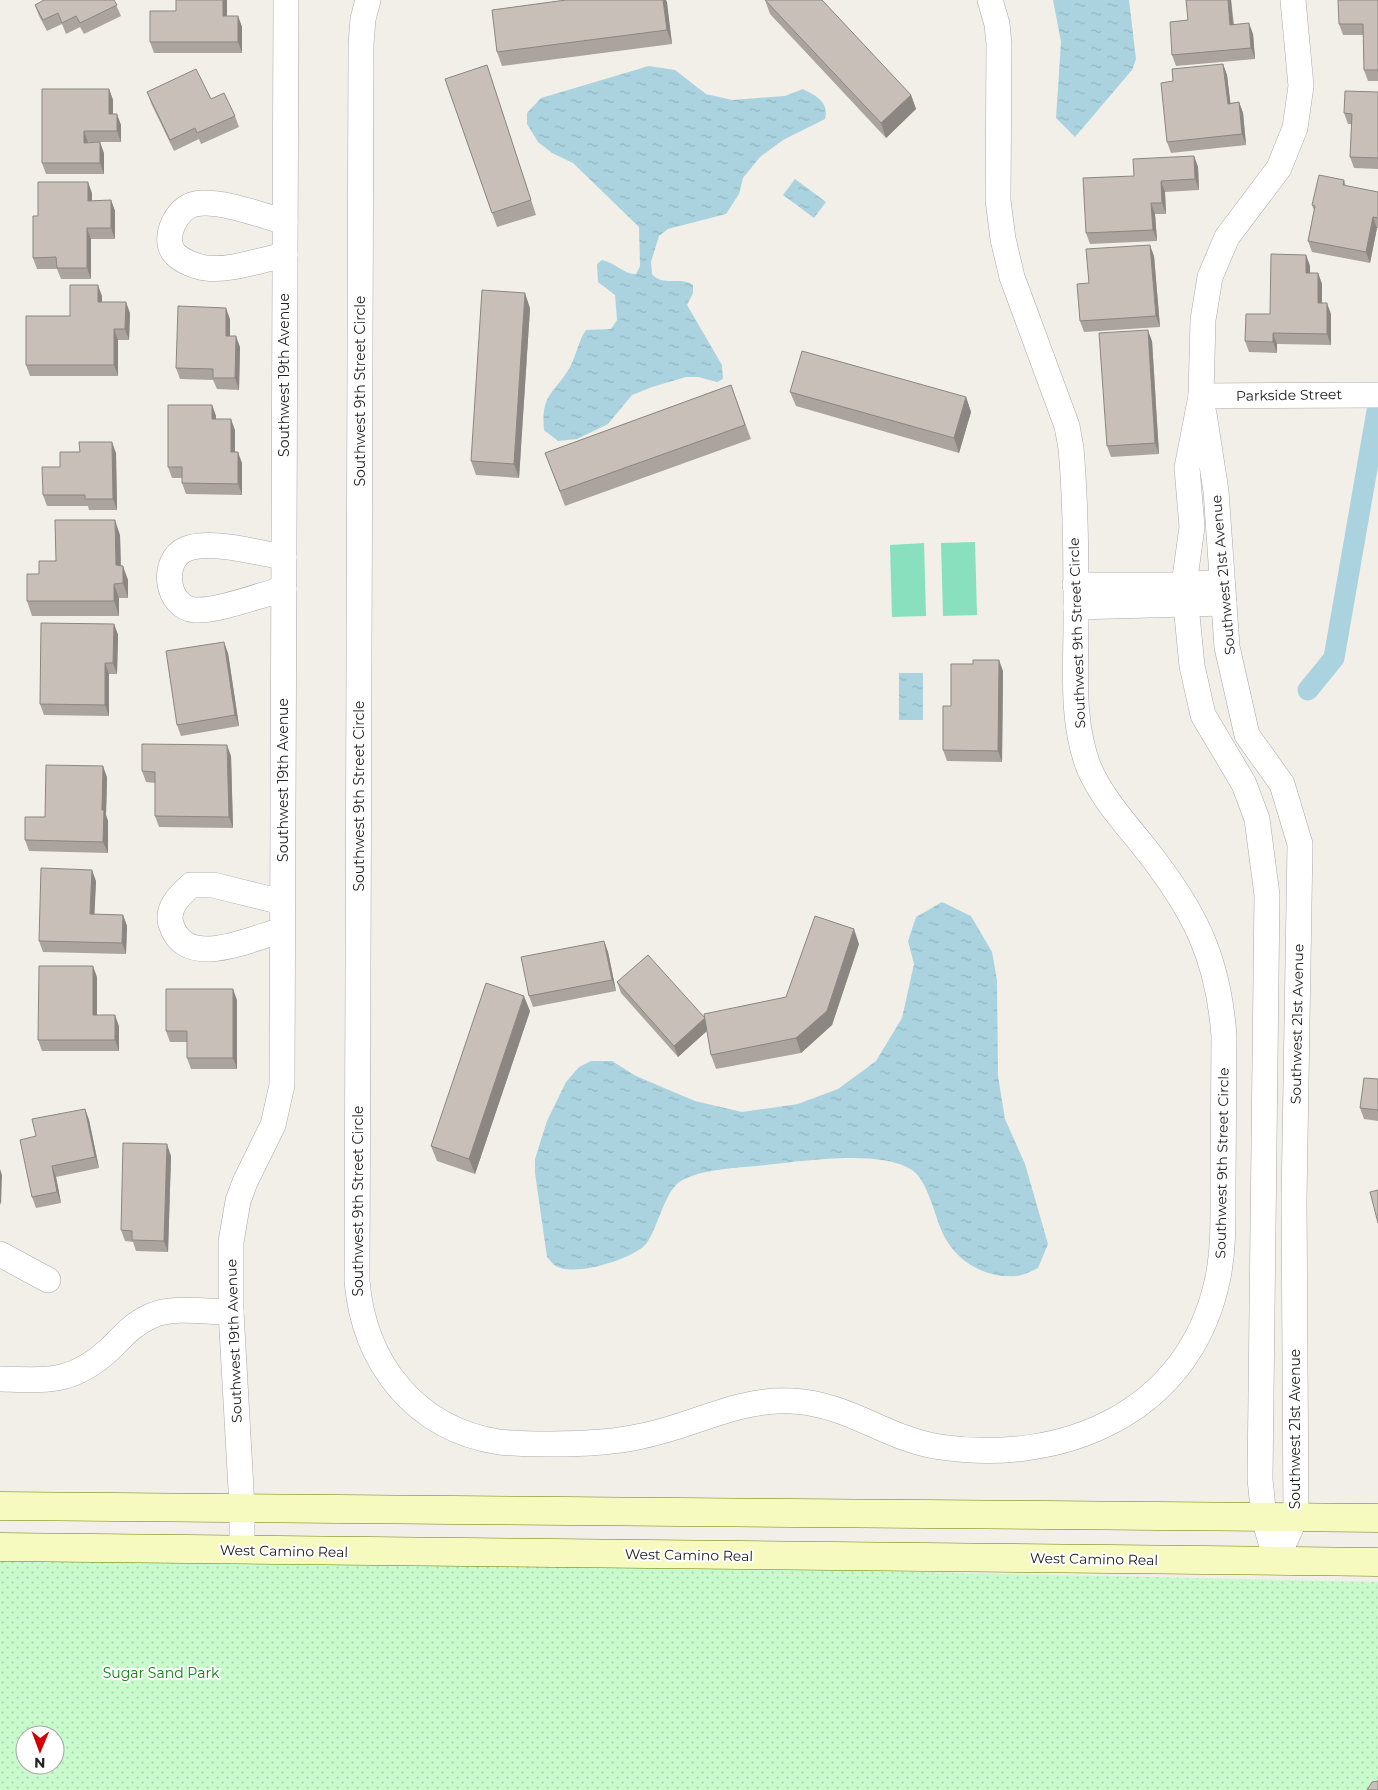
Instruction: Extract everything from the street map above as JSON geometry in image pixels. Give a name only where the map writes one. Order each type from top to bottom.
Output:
[{"type":"street","name":"Southwest 19th Avenue","points":[[242,1550],[242,1507],[231,1312],[231,1242],[238,1201],[244,1182],[273,1125],[282,1085],[286,0]]},
{"type":"street","name":"Southwest 9th Street Circle","points":[[368,0],[363,19],[361,52],[357,1281],[363,1323],[373,1349],[392,1379],[422,1409],[440,1421],[478,1437],[520,1444],[580,1444],[642,1436],[745,1404],[790,1401],[835,1408],[920,1443],[960,1449],[1015,1449],[1059,1443],[1097,1430],[1132,1411],[1162,1385],[1175,1370],[1187,1354],[1206,1318],[1213,1300],[1221,1260],[1224,1036],[1223,1013],[1213,968],[1197,924],[1186,904],[1111,805],[1090,769],[1082,749],[1076,707],[1073,471],[1067,426],[1012,276],[1003,239],[998,200],[999,44],[990,0]]},
{"type":"street","name":"Southwest 21st Avenue","points":[[1276,1560],[1264,1518],[1260,1479],[1268,894],[1257,819],[1244,784],[1203,715],[1192,666],[1185,594],[1192,528],[1187,468],[1201,396],[1205,298],[1217,256],[1239,219],[1267,186],[1279,168],[1295,128],[1301,86],[1293,0]]},
{"type":"street","points":[[285,222],[220,205],[194,204],[180,213],[172,227],[170,243],[174,253],[188,263],[204,268],[220,268],[285,254]]},
{"type":"street","name":"Parkside Street","points":[[1201,396],[1378,394]]},
{"type":"street","name":"Southwest 21st Avenue","points":[[1201,396],[1216,491],[1227,647],[1247,735],[1282,784],[1300,844],[1294,1201],[1296,1518],[1276,1560]]},
{"type":"street","points":[[284,557],[207,545],[185,549],[174,561],[169,576],[172,592],[180,604],[193,610],[210,609],[284,589]]},
{"type":"street","points":[[1075,596],[1223,592]]},
{"type":"street","points":[[282,902],[214,885],[191,885],[176,898],[170,918],[174,934],[188,947],[200,950],[217,949],[282,930]]},
{"type":"street","points":[[0,1254],[48,1280]]},
{"type":"street","points":[[0,1379],[54,1380],[74,1374],[93,1364],[133,1326],[153,1315],[176,1312],[231,1312]]},
{"type":"street","points":[[0,1506],[1378,1518]]},
{"type":"street","name":"West Camino Real","points":[[0,1546],[1378,1562]]},
{"type":"green space","points":[[975,542],[977,615],[943,616],[941,543]]},
{"type":"green space","points":[[924,543],[926,616],[892,617],[890,545]]},
{"type":"green space","name":"Sugar Sand Park","points":[[0,1552],[1378,1582],[1378,1790],[0,1790]]},
{"type":"water","points":[[1053,0],[1129,0],[1136,59],[1132,70],[1075,137],[1056,118],[1061,42]]},
{"type":"water","points":[[649,66],[675,70],[706,94],[732,100],[785,96],[803,89],[823,103],[826,113],[825,119],[783,140],[760,157],[743,178],[739,194],[726,214],[668,229],[659,236],[651,262],[652,274],[661,280],[683,281],[693,285],[693,293],[687,305],[722,365],[723,379],[717,382],[698,377],[686,377],[652,387],[632,395],[608,424],[577,439],[558,441],[544,430],[543,417],[547,399],[567,373],[586,330],[611,329],[617,320],[615,295],[598,282],[597,264],[602,260],[628,273],[636,274],[640,266],[639,227],[573,163],[552,153],[538,142],[527,124],[527,113],[541,98]]},
{"type":"water","points":[[795,179],[826,202],[814,218],[783,195]]},
{"type":"water","points":[[899,673],[923,673],[923,720],[899,720]]},
{"type":"water","points":[[942,902],[971,916],[992,952],[997,980],[998,1076],[1005,1119],[1025,1164],[1048,1244],[1038,1268],[1017,1276],[1004,1276],[992,1274],[970,1265],[952,1249],[945,1238],[925,1188],[917,1174],[898,1164],[862,1158],[820,1159],[700,1173],[681,1181],[675,1186],[648,1241],[637,1251],[614,1262],[600,1266],[574,1269],[562,1268],[553,1264],[547,1257],[535,1173],[535,1159],[547,1121],[566,1082],[579,1067],[591,1061],[612,1061],[636,1076],[695,1101],[742,1112],[798,1104],[838,1089],[876,1061],[902,1018],[914,964],[908,941],[916,917]]},
{"type":"building","points":[[44,0],[114,0],[117,5],[80,23],[76,16],[62,23],[58,13],[43,20],[35,5]]},
{"type":"building","points":[[176,0],[223,0],[223,16],[238,16],[238,42],[150,42],[150,11],[176,11]]},
{"type":"building","points":[[566,0],[663,0],[667,30],[497,52],[492,10]]},
{"type":"building","points":[[765,0],[822,0],[911,95],[881,123]]},
{"type":"building","points":[[1186,0],[1228,0],[1230,25],[1249,23],[1251,48],[1172,55],[1170,22],[1188,20]]},
{"type":"building","points":[[1338,0],[1378,0],[1378,70],[1364,70],[1363,24],[1339,24]]},
{"type":"building","points":[[1223,64],[1228,104],[1239,102],[1242,134],[1167,142],[1161,83],[1173,81],[1172,69]]},
{"type":"building","points":[[487,65],[531,200],[492,213],[445,79]]},
{"type":"building","points":[[196,69],[211,99],[224,93],[235,116],[197,133],[195,128],[170,140],[147,92]]},
{"type":"building","points":[[42,89],[109,89],[109,114],[117,114],[117,131],[84,131],[84,143],[100,142],[100,163],[42,163]]},
{"type":"building","points":[[1345,91],[1378,92],[1378,158],[1350,157],[1352,114],[1344,113]]},
{"type":"building","points":[[1194,156],[1195,179],[1161,181],[1162,203],[1151,203],[1153,230],[1086,233],[1083,178],[1134,176],[1133,159]]},
{"type":"building","points":[[1319,175],[1344,180],[1343,185],[1378,192],[1378,218],[1373,217],[1366,252],[1308,241],[1315,206],[1312,205]]},
{"type":"building","points":[[38,182],[88,182],[88,201],[111,200],[111,228],[87,228],[87,268],[57,268],[56,257],[33,258],[33,216],[38,216]]},
{"type":"building","points":[[1150,245],[1156,316],[1080,321],[1077,284],[1089,283],[1086,249]]},
{"type":"building","points":[[1271,254],[1306,255],[1306,273],[1318,273],[1318,303],[1327,303],[1327,334],[1273,333],[1273,342],[1245,341],[1246,314],[1270,314]]},
{"type":"building","points":[[70,285],[98,285],[98,302],[126,302],[125,329],[114,329],[114,365],[26,365],[26,316],[70,316]]},
{"type":"building","points":[[482,290],[525,293],[514,464],[471,461]]},
{"type":"building","points":[[178,306],[226,308],[226,336],[236,336],[235,378],[213,378],[213,369],[176,368]]},
{"type":"building","points":[[1148,330],[1155,443],[1107,446],[1099,333]]},
{"type":"building","points":[[802,351],[966,397],[954,438],[790,392]]},
{"type":"building","points":[[731,385],[745,425],[560,491],[545,453]]},
{"type":"building","points":[[168,405],[212,405],[212,419],[231,419],[231,452],[238,452],[238,484],[182,483],[182,467],[168,467]]},
{"type":"building","points":[[79,442],[112,442],[113,499],[85,499],[85,495],[43,495],[42,467],[60,467],[60,452],[80,452]]},
{"type":"building","points":[[55,520],[115,520],[116,565],[123,566],[123,583],[114,584],[114,601],[27,601],[27,574],[39,574],[39,561],[56,561]]},
{"type":"building","points":[[41,623],[114,624],[113,663],[105,663],[105,705],[40,704]]},
{"type":"building","points":[[224,642],[235,715],[177,725],[166,651]]},
{"type":"building","points":[[973,660],[999,660],[998,751],[943,750],[943,706],[951,706],[951,664],[973,664]]},
{"type":"building","points":[[142,744],[227,745],[229,817],[155,816],[155,772],[142,771]]},
{"type":"building","points":[[46,765],[103,766],[103,842],[25,840],[25,817],[45,817]]},
{"type":"building","points":[[41,868],[92,870],[90,914],[123,915],[122,943],[39,941]]},
{"type":"building","points":[[815,916],[854,929],[827,1011],[796,1038],[711,1055],[704,1014],[786,997]]},
{"type":"building","points":[[604,941],[612,980],[529,996],[521,957]]},
{"type":"building","points":[[648,955],[705,1018],[674,1046],[617,982]]},
{"type":"building","points":[[39,966],[93,966],[93,1015],[115,1015],[115,1040],[38,1040]]},
{"type":"building","points":[[486,983],[524,996],[469,1159],[431,1146]]},
{"type":"building","points":[[166,989],[233,989],[233,1058],[187,1058],[187,1031],[166,1031]]},
{"type":"building","points":[[1364,1078],[1378,1079],[1378,1110],[1360,1108]]},
{"type":"building","points":[[85,1109],[95,1157],[52,1166],[57,1192],[32,1197],[20,1140],[36,1136],[32,1119]]},
{"type":"building","points":[[123,1143],[167,1144],[164,1241],[132,1240],[132,1231],[121,1230]]},
{"type":"building","points":[[1378,1190],[1378,1223],[1370,1192]]},
{"type":"building","points":[[1378,1781],[1378,1790],[1367,1790],[1372,1782]]},
{"type":"waterway","points":[[1308,690],[1334,658],[1377,411]]}]
